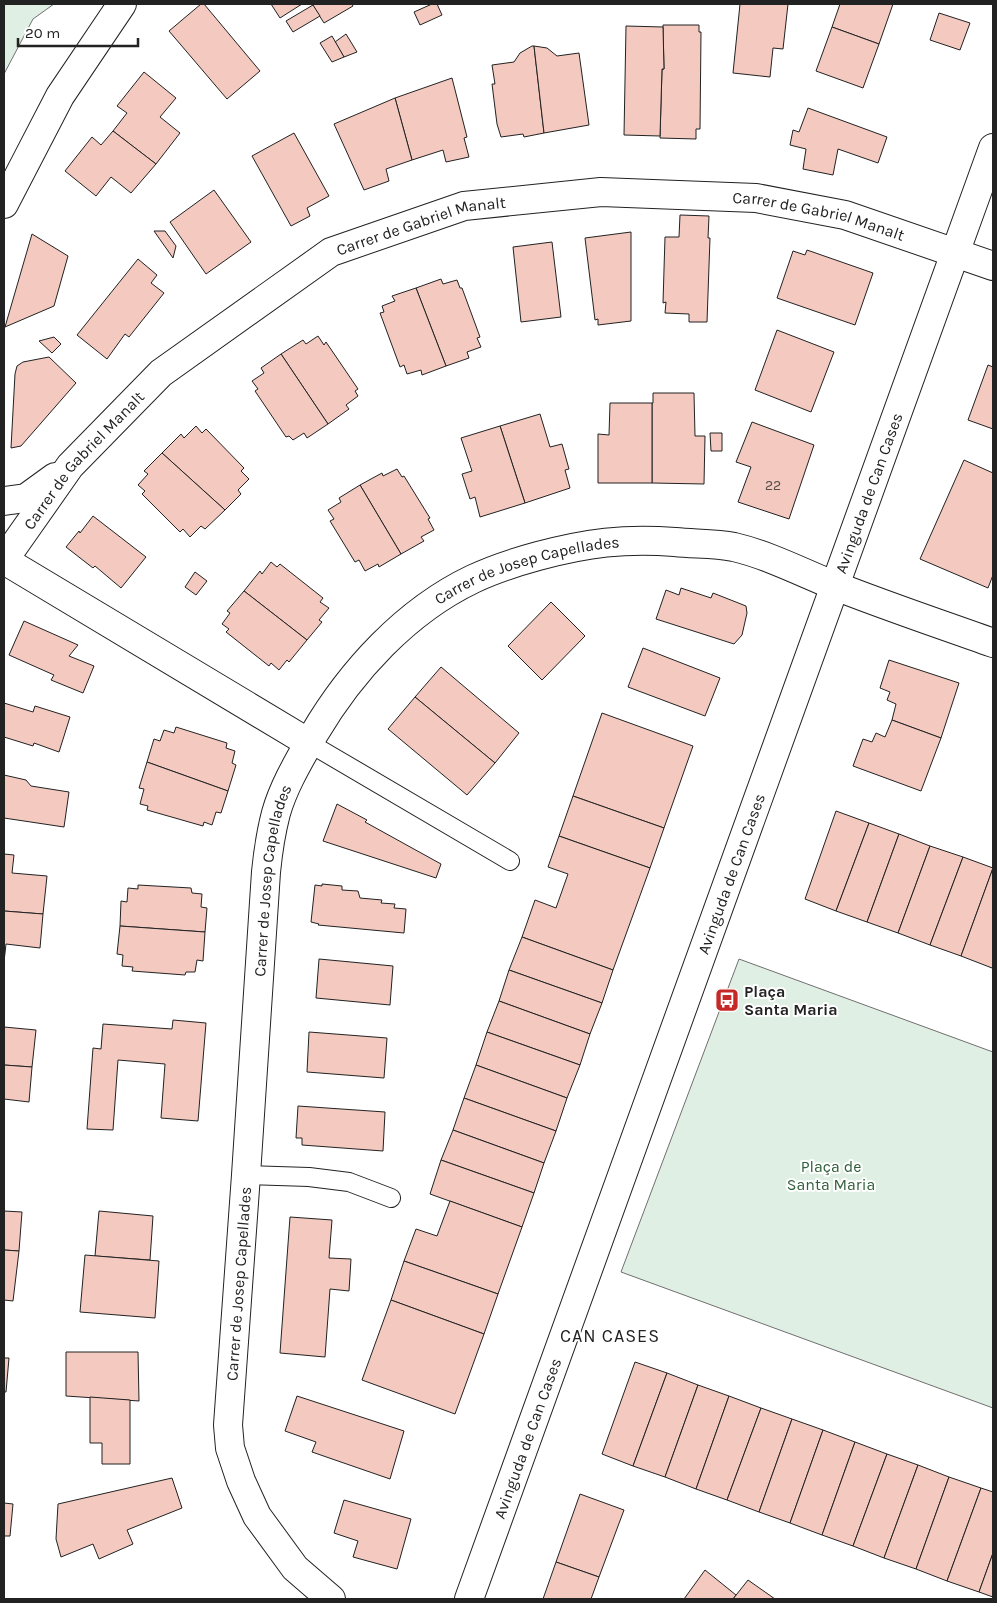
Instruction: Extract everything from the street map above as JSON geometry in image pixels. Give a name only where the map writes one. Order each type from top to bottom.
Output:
[{"type":"street","points":[[4,204],[60,96],[122,4]]},
{"type":"street","name":"Avinguda de Can Cases","points":[[469,1599],[993,148]]},
{"type":"street","name":"Carrer de Gabriel Manalt","points":[[4,560],[70,466],[161,373],[331,252],[464,206],[601,192],[756,198],[844,215],[993,266]]},
{"type":"street","points":[[4,501],[26,498],[70,466]]},
{"type":"street","name":"Carrer de Josep Capellades","points":[[331,1599],[294,1568],[257,1516],[241,1481],[230,1448],[228,1425],[266,872],[277,811],[291,776],[309,743],[346,686],[397,630],[434,602],[472,579],[508,564],[589,544],[622,540],[734,547],[993,643]]},
{"type":"street","points":[[4,560],[309,743]]},
{"type":"lane","points":[[309,743],[510,861]]},
{"type":"lane","points":[[246,1175],[309,1177],[349,1182],[391,1198]]},
{"type":"green space","points":[[4,4],[54,4],[33,19],[4,74]]},
{"type":"green space","name":"Plaça de Santa Maria","points":[[739,959],[993,1052],[993,1408],[621,1272]]},
{"type":"building","points":[[201,4],[204,4],[260,71],[227,99],[169,31]]},
{"type":"building","points":[[271,4],[302,4],[280,18]]},
{"type":"building","points":[[312,4],[352,4],[353,6],[324,23]]},
{"type":"building","points":[[432,4],[437,4],[442,15],[420,25],[414,12]]},
{"type":"building","points":[[740,4],[788,4],[783,49],[773,48],[770,77],[733,73]]},
{"type":"building","points":[[840,4],[893,4],[879,44],[832,27]]},
{"type":"building","points":[[313,5],[320,16],[293,32],[286,21]]},
{"type":"building","points":[[939,13],[970,23],[960,50],[930,40]]},
{"type":"building","points":[[663,25],[699,25],[699,32],[701,32],[700,129],[696,129],[696,139],[660,138],[662,69],[664,69]]},
{"type":"building","points":[[626,26],[663,27],[664,69],[662,69],[660,136],[624,135]]},
{"type":"building","points":[[832,27],[879,44],[863,88],[816,71]]},
{"type":"building","points":[[346,34],[357,52],[344,57],[335,42]]},
{"type":"building","points":[[332,36],[344,57],[332,62],[320,43]]},
{"type":"building","points":[[534,46],[544,133],[524,137],[523,134],[501,137],[497,124],[492,84],[495,84],[492,65],[514,62],[520,53]]},
{"type":"building","points":[[534,46],[547,48],[557,56],[579,53],[589,125],[544,133]]},
{"type":"building","points":[[144,72],[176,98],[160,117],[180,133],[156,164],[113,131],[127,113],[117,106]]},
{"type":"building","points":[[452,78],[467,137],[464,138],[469,157],[446,162],[443,150],[412,160],[395,98]]},
{"type":"building","points":[[395,98],[412,160],[386,169],[389,181],[364,190],[334,124]]},
{"type":"building","points":[[808,108],[887,137],[878,163],[838,149],[833,175],[803,169],[806,149],[790,145],[793,130],[799,132]]},
{"type":"building","points":[[113,131],[156,164],[131,193],[111,177],[96,196],[65,171],[92,137],[101,145]]},
{"type":"building","points":[[294,133],[329,196],[307,208],[310,216],[291,226],[252,156]]},
{"type":"building","points":[[214,190],[251,242],[206,274],[170,222]]},
{"type":"building","points":[[680,215],[709,216],[707,322],[689,322],[689,314],[665,313],[666,302],[663,303],[665,237],[679,237]]},
{"type":"building","points":[[154,231],[165,231],[176,246],[173,258]]},
{"type":"building","points":[[631,232],[631,321],[598,325],[598,319],[595,320],[585,238]]},
{"type":"building","points":[[32,234],[68,256],[54,306],[5,327]]},
{"type":"building","points":[[552,242],[561,317],[521,322],[513,247]]},
{"type":"building","points":[[807,250],[873,273],[855,325],[777,298],[793,251],[805,255]]},
{"type":"building","points":[[138,259],[157,275],[151,283],[164,293],[129,337],[125,334],[107,359],[77,335]]},
{"type":"building","points":[[441,279],[443,284],[457,280],[460,288],[462,288],[480,337],[477,338],[481,347],[467,352],[469,358],[446,366],[416,288]]},
{"type":"building","points":[[416,288],[446,366],[422,375],[421,370],[407,374],[404,365],[400,367],[380,313],[384,312],[382,306],[395,301],[392,296]]},
{"type":"building","points":[[777,330],[834,352],[811,412],[755,390]]},
{"type":"building","points":[[318,336],[324,345],[326,342],[358,389],[355,391],[358,396],[346,405],[349,409],[328,424],[281,354],[303,340],[306,344]]},
{"type":"building","points":[[54,337],[61,344],[52,353],[39,341]]},
{"type":"building","points":[[281,354],[328,424],[307,438],[304,433],[293,440],[289,436],[286,437],[255,391],[258,389],[252,381],[264,373],[261,368]]},
{"type":"building","points":[[49,357],[76,383],[21,446],[11,448],[17,366],[23,362]]},
{"type":"building","points":[[988,365],[993,367],[993,429],[968,420]]},
{"type":"building","points":[[653,393],[694,393],[695,436],[705,436],[704,484],[652,483]]},
{"type":"building","points":[[610,403],[652,403],[652,483],[598,483],[598,434],[609,435]]},
{"type":"building","points":[[540,414],[550,447],[562,444],[569,469],[565,470],[570,488],[525,503],[500,426]]},
{"type":"building","points":[[752,422],[814,445],[789,519],[738,502],[751,467],[736,462]]},
{"type":"building","points":[[196,426],[202,433],[206,429],[244,468],[241,471],[249,479],[238,490],[241,494],[225,510],[162,453],[181,434],[184,438]]},
{"type":"building","points":[[500,426],[525,503],[480,517],[475,497],[470,499],[462,474],[472,471],[461,438]]},
{"type":"building","points":[[710,433],[722,433],[722,451],[711,451]]},
{"type":"building","points":[[162,453],[225,510],[205,529],[201,526],[190,537],[183,529],[180,532],[142,494],[145,491],[138,485],[148,474],[144,471]]},
{"type":"building","points":[[964,460],[993,473],[993,575],[988,588],[920,559]]},
{"type":"building","points":[[397,469],[402,477],[404,476],[430,518],[428,519],[434,530],[421,537],[424,541],[401,554],[360,485],[382,473],[383,476]]},
{"type":"building","points":[[360,485],[401,554],[379,567],[378,564],[365,571],[359,560],[355,562],[330,521],[334,519],[328,510],[341,502],[339,498]]},
{"type":"building","points":[[93,516],[146,557],[121,588],[95,566],[93,568],[66,547]]},
{"type":"building","points":[[271,562],[277,567],[280,564],[323,598],[320,602],[329,608],[319,620],[322,622],[307,640],[244,591],[260,571],[262,574]]},
{"type":"building","points":[[195,572],[207,581],[196,595],[185,587]]},
{"type":"building","points":[[681,588],[711,598],[713,593],[746,606],[747,613],[742,635],[734,644],[656,619],[666,590],[679,595]]},
{"type":"building","points":[[244,591],[307,640],[289,662],[287,660],[279,670],[271,663],[269,666],[226,632],[229,629],[222,624],[230,613],[227,611]]},
{"type":"building","points":[[551,602],[585,636],[542,680],[508,646]]},
{"type":"building","points":[[24,621],[78,645],[69,656],[94,666],[83,693],[51,680],[54,675],[9,655]]},
{"type":"building","points":[[643,648],[720,678],[705,716],[628,687]]},
{"type":"building","points":[[889,660],[959,683],[941,738],[892,720],[896,704],[887,700],[890,692],[880,688]]},
{"type":"building","points":[[441,667],[519,733],[495,763],[415,697]]},
{"type":"building","points":[[415,697],[495,763],[467,795],[388,729]]},
{"type":"building","points":[[4,703],[33,712],[35,706],[70,717],[59,752],[34,743],[33,746],[4,737]]},
{"type":"building","points":[[602,713],[693,746],[664,828],[573,796]]},
{"type":"building","points":[[892,720],[941,738],[921,791],[853,766],[863,739],[872,742],[876,733],[885,737]]},
{"type":"building","points":[[176,727],[227,743],[226,748],[235,751],[232,763],[236,765],[228,791],[147,762],[154,739],[160,741],[164,730],[174,733]]},
{"type":"building","points":[[147,762],[228,791],[221,813],[216,812],[212,825],[204,822],[203,826],[147,810],[148,806],[140,804],[144,789],[139,788]]},
{"type":"building","points":[[4,775],[26,780],[31,786],[69,792],[64,827],[4,818]]},
{"type":"building","points":[[573,796],[664,828],[650,868],[559,836]]},
{"type":"building","points":[[337,804],[367,820],[365,822],[441,864],[436,878],[323,841]]},
{"type":"building","points":[[836,811],[869,823],[836,911],[805,899]]},
{"type":"building","points":[[869,823],[899,834],[867,922],[836,911]]},
{"type":"building","points":[[899,834],[930,846],[898,933],[867,922]]},
{"type":"building","points":[[559,836],[650,868],[613,970],[522,937],[535,900],[556,908],[568,874],[548,867]]},
{"type":"building","points":[[930,846],[963,857],[930,945],[898,933]]},
{"type":"building","points":[[4,854],[14,855],[12,873],[47,876],[43,914],[4,911]]},
{"type":"building","points":[[963,857],[993,868],[961,956],[930,945]]},
{"type":"building","points":[[993,868],[993,966],[992,968],[961,956]]},
{"type":"building","points":[[322,884],[342,886],[342,890],[358,891],[360,898],[382,900],[381,903],[395,904],[394,908],[406,909],[404,933],[318,925],[311,922],[315,885],[322,886]]},
{"type":"building","points":[[138,885],[191,888],[192,893],[202,894],[201,907],[207,908],[205,932],[120,926],[121,901],[127,902],[128,888],[138,889]]},
{"type":"building","points":[[4,911],[43,914],[40,948],[6,944],[4,962]]},
{"type":"building","points":[[120,926],[205,932],[203,961],[197,960],[195,972],[186,972],[185,975],[132,971],[133,967],[122,966],[123,955],[117,954]]},
{"type":"building","points":[[522,937],[613,970],[602,1003],[509,970]]},
{"type":"building","points":[[319,959],[393,966],[390,1005],[316,998]]},
{"type":"building","points":[[509,970],[602,1003],[590,1034],[499,1001]]},
{"type":"building","points":[[499,1001],[590,1034],[580,1065],[487,1032]]},
{"type":"building","points":[[173,1020],[206,1023],[198,1121],[161,1118],[165,1064],[118,1060],[113,1130],[87,1129],[93,1048],[101,1049],[103,1024],[172,1029]]},
{"type":"building","points":[[4,1027],[36,1030],[32,1067],[4,1065]]},
{"type":"building","points":[[309,1032],[387,1038],[384,1078],[307,1072]]},
{"type":"building","points":[[487,1032],[580,1065],[567,1098],[476,1065]]},
{"type":"building","points":[[4,1065],[32,1067],[29,1102],[4,1099]]},
{"type":"building","points":[[476,1065],[567,1098],[556,1131],[464,1098]]},
{"type":"building","points":[[464,1098],[556,1131],[544,1163],[453,1130]]},
{"type":"building","points":[[298,1106],[385,1112],[383,1151],[302,1145],[302,1138],[296,1138]]},
{"type":"building","points":[[453,1130],[544,1163],[534,1193],[441,1160]]},
{"type":"building","points":[[441,1160],[534,1193],[522,1227],[430,1194]]},
{"type":"building","points":[[450,1201],[522,1227],[498,1294],[404,1261],[416,1229],[437,1236]]},
{"type":"building","points":[[4,1211],[22,1212],[19,1251],[4,1250]]},
{"type":"building","points":[[99,1211],[153,1216],[150,1260],[95,1256]]},
{"type":"building","points":[[290,1217],[332,1220],[329,1258],[351,1259],[349,1291],[330,1289],[325,1357],[280,1353]]},
{"type":"building","points":[[4,1250],[19,1251],[13,1301],[4,1300]]},
{"type":"building","points":[[85,1255],[159,1261],[155,1318],[80,1312]]},
{"type":"building","points":[[404,1261],[498,1294],[484,1334],[391,1300]]},
{"type":"building","points":[[391,1300],[484,1334],[455,1414],[362,1380]]},
{"type":"building","points":[[66,1352],[138,1352],[139,1401],[66,1396]]},
{"type":"building","points":[[4,1358],[9,1358],[6,1392],[4,1392]]},
{"type":"building","points":[[635,1362],[667,1373],[633,1466],[602,1454]]},
{"type":"building","points":[[667,1373],[698,1385],[665,1477],[633,1466]]},
{"type":"building","points":[[698,1385],[729,1396],[696,1489],[665,1477]]},
{"type":"building","points":[[297,1396],[404,1431],[390,1479],[312,1452],[316,1442],[285,1431]]},
{"type":"building","points":[[729,1396],[761,1408],[727,1500],[696,1489]]},
{"type":"building","points":[[90,1397],[130,1400],[130,1464],[102,1464],[102,1443],[90,1443]]},
{"type":"building","points":[[761,1408],[792,1419],[759,1512],[727,1500]]},
{"type":"building","points":[[792,1419],[823,1430],[790,1523],[759,1512]]},
{"type":"building","points":[[823,1430],[855,1442],[822,1535],[790,1523]]},
{"type":"building","points":[[855,1442],[887,1454],[853,1546],[822,1535]]},
{"type":"building","points":[[887,1454],[918,1465],[884,1558],[853,1546]]},
{"type":"building","points":[[918,1465],[949,1477],[916,1569],[884,1558]]},
{"type":"building","points":[[949,1477],[981,1488],[947,1581],[916,1569]]},
{"type":"building","points":[[172,1478],[182,1508],[127,1530],[133,1544],[99,1559],[93,1544],[61,1557],[56,1539],[58,1504]]},
{"type":"building","points":[[981,1488],[993,1492],[993,1553],[979,1592],[947,1581]]},
{"type":"building","points":[[580,1494],[624,1510],[599,1577],[556,1562]]},
{"type":"building","points":[[344,1500],[411,1519],[397,1569],[353,1557],[358,1541],[334,1533]]},
{"type":"building","points":[[4,1503],[13,1504],[10,1536],[4,1536]]},
{"type":"building","points":[[993,1553],[993,1597],[979,1592]]},
{"type":"building","points":[[556,1562],[599,1577],[591,1599],[543,1599]]},
{"type":"building","points":[[705,1570],[736,1595],[733,1599],[684,1599]]},
{"type":"building","points":[[748,1580],[775,1599],[733,1599]]},
{"type":"place","name":"Plaça Santa Maria","points":[[727,1000]]},
{"type":"district","name":"CAN CASES","points":[[610,1336]]}]
